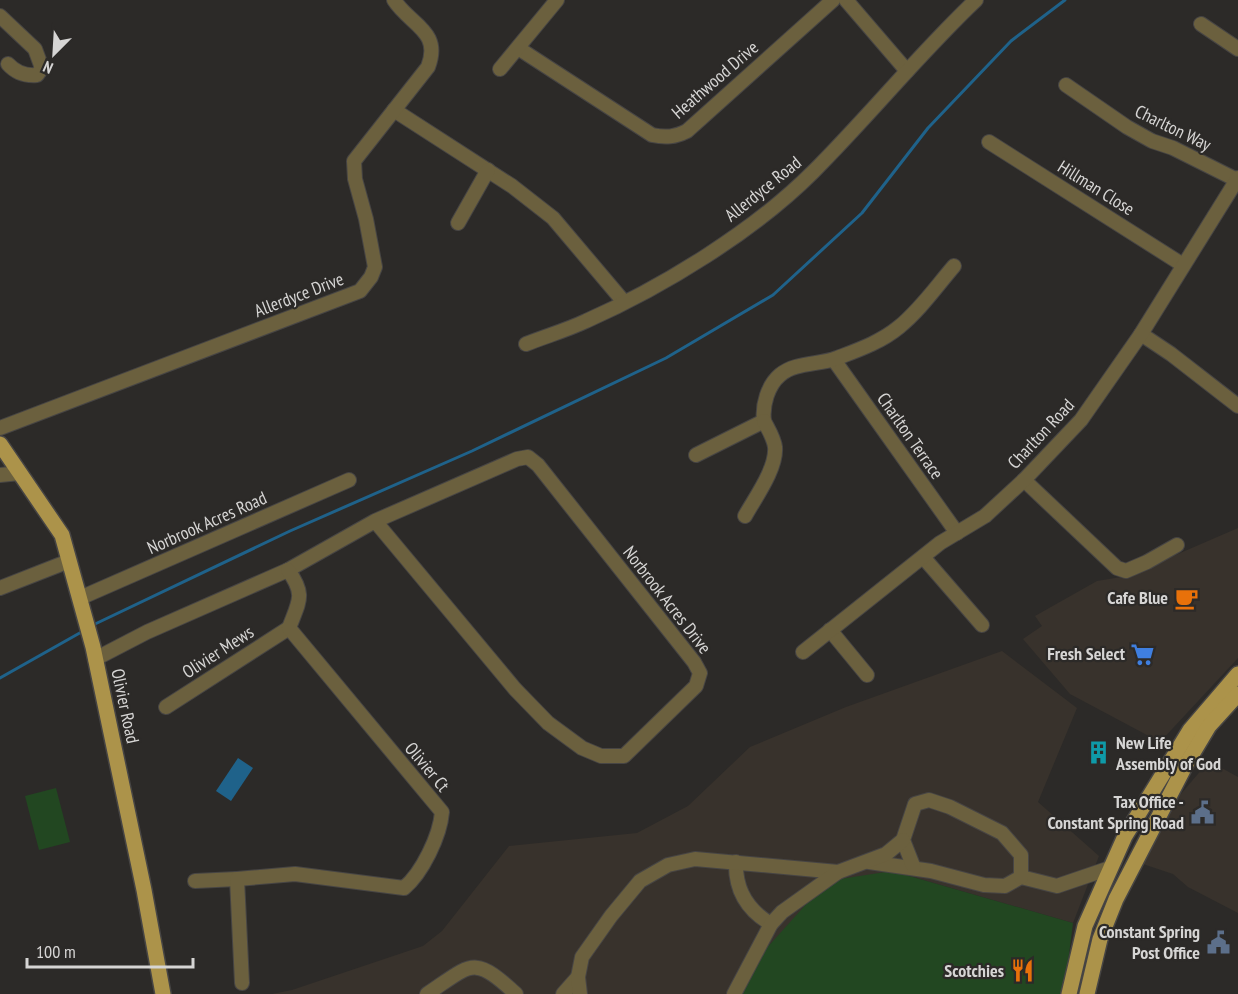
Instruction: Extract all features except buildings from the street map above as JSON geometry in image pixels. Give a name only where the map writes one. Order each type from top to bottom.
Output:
[{"type":"main road","name":"Olivier Road","points":[[0,444],[62,535],[94,653],[144,890],[163,994]]},
{"type":"main road","points":[[1069,994],[1085,926],[1125,837],[1190,730],[1238,674]]},
{"type":"main road","points":[[1087,994],[1100,939],[1116,899],[1185,766],[1209,726],[1238,694]]},
{"type":"street","name":"Allerdyce Drive","points":[[0,428],[360,291],[371,277],[375,267],[366,219],[355,179],[354,161],[428,67],[433,54],[426,32],[399,8],[394,0]]},
{"type":"street","points":[[500,69],[557,0]]},
{"type":"street","name":"Heathwood Drive","points":[[518,48],[652,135],[676,136],[687,131],[833,0]]},
{"type":"street","points":[[846,0],[907,71]]},
{"type":"street","name":"Allerdyce Road","points":[[526,344],[585,321],[664,281],[754,222],[812,173],[976,0]]},
{"type":"street","points":[[0,16],[35,49],[42,68],[37,75],[31,76],[14,70],[8,64]]},
{"type":"street","points":[[1201,24],[1238,50]]},
{"type":"street","name":"Charlton Way","points":[[1066,85],[1126,127],[1238,179]]},
{"type":"street","points":[[394,110],[488,170],[553,218],[624,302]]},
{"type":"street","name":"Hillman Close","points":[[989,142],[1183,266]]},
{"type":"street","points":[[458,223],[488,170]]},
{"type":"street","name":"Charlton Road","points":[[803,651],[923,557],[985,516],[1024,480],[1081,420],[1141,334],[1238,179]]},
{"type":"street","points":[[745,516],[770,471],[775,455],[775,445],[764,421],[762,410],[766,397],[780,374],[792,368],[834,360],[876,342],[898,328],[954,266]]},
{"type":"street","points":[[1141,334],[1171,354],[1238,406]]},
{"type":"street","name":"Charlton Terrace","points":[[834,360],[957,533]]},
{"type":"street","points":[[696,455],[764,421]]},
{"type":"street","name":"Norbrook Acres Drive","points":[[528,457],[538,465],[694,662],[700,673],[696,686],[624,756],[602,756],[582,748],[548,723],[515,689],[375,521],[517,459],[528,457]]},
{"type":"street","points":[[0,475],[20,473]]},
{"type":"street","name":"Norbrook Acres Road","points":[[81,604],[349,480]]},
{"type":"street","points":[[1024,480],[1117,568],[1126,571],[1177,545]]},
{"type":"street","points":[[94,653],[288,570],[375,521]]},
{"type":"street","points":[[923,557],[982,625]]},
{"type":"street","points":[[0,588],[69,561]]},
{"type":"street","points":[[288,570],[296,582],[300,597],[289,628]]},
{"type":"street","name":"Olivier Mews","points":[[166,707],[289,628]]},
{"type":"street","name":"Olivier Ct","points":[[237,879],[295,874],[404,888],[413,881],[441,823],[442,812],[289,628]]},
{"type":"street","points":[[830,630],[867,675]]},
{"type":"street","points":[[734,994],[771,924],[782,912],[838,872],[886,854],[903,840],[915,804],[929,800],[950,807],[1002,833],[1021,855],[1021,877]]},
{"type":"street","points":[[903,840],[914,868]]},
{"type":"street","points":[[580,994],[578,976],[582,957],[611,916],[640,881],[668,865],[695,859],[838,872]]},
{"type":"street","points":[[736,862],[737,886],[758,916],[771,924]]},
{"type":"street","points":[[869,862],[914,868],[984,885],[1005,886],[1021,877],[1057,886],[1110,868]]},
{"type":"street","points":[[195,882],[237,879],[242,983]]},
{"type":"street","points":[[428,994],[466,969],[483,968],[495,975],[516,994]]},
{"type":"street","points":[[563,994],[578,976]]},
{"type":"shaded area","points":[[1238,528],[1238,658],[1160,742],[1070,694],[1023,639],[1042,626],[1035,616],[1097,581],[1127,576]]},
{"type":"shaded area","points":[[1002,651],[1077,708],[1038,802],[1099,856],[1073,923],[892,871],[735,994],[272,994],[292,990],[423,946],[442,931],[509,846],[637,833],[688,806],[750,747],[846,707]]},
{"type":"shaded area","name":"Tax Office - Constant Spring Road","points":[[1209,761],[1238,777],[1238,913],[1188,887],[1173,874],[1134,861],[1135,848]]},
{"type":"green space","points":[[56,788],[70,842],[39,850],[25,796]]},
{"type":"green space","points":[[892,871],[1073,923],[1064,994],[735,994],[747,970],[827,881]]},
{"type":"water","points":[[238,758],[253,768],[231,801],[216,791]]},
{"type":"waterway","points":[[93,625],[290,531],[472,451],[666,358],[773,295],[862,213],[928,128],[1011,41],[1065,0]]},
{"type":"waterway","points":[[0,678],[85,630]]},
{"type":"place","name":"Cafe Blue","points":[[1186,598]]},
{"type":"place","name":"Fresh Select","points":[[1143,654]]},
{"type":"place","name":"New Life Assembly of God","points":[[1098,753]]},
{"type":"place","name":"Tax Office - Constant Spring Road","points":[[1202,812]]},
{"type":"place","name":"Constant Spring Post Office","points":[[1218,942]]},
{"type":"place","name":"Scotchies","points":[[1022,971]]}]
